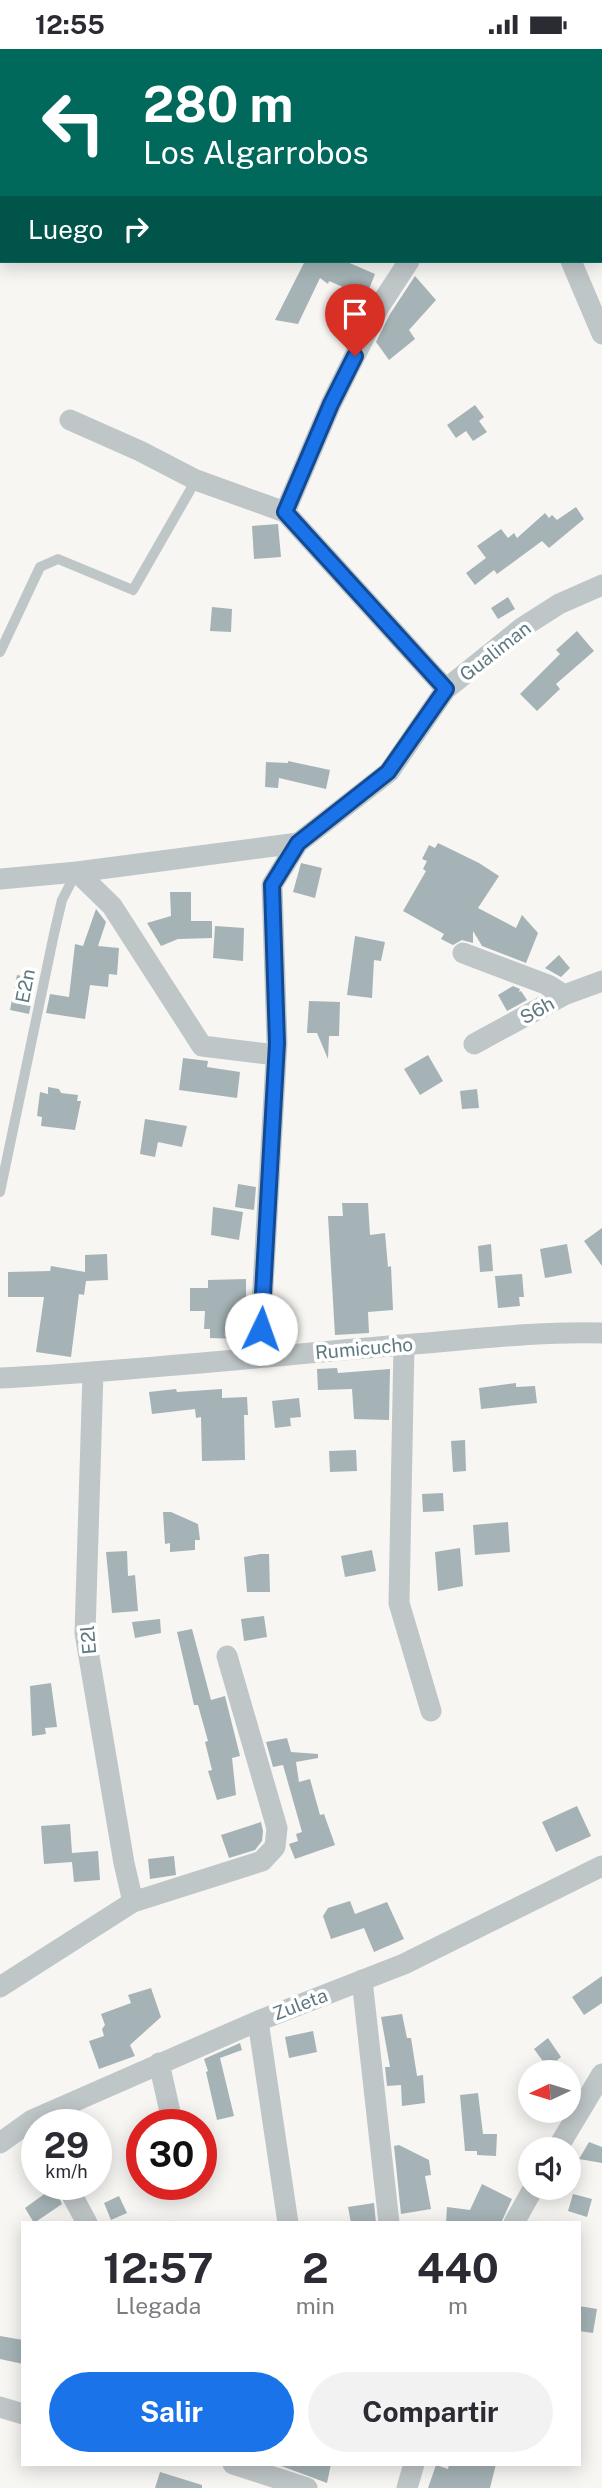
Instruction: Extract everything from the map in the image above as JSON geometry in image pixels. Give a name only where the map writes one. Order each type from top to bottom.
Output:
[{"type":"street","points":[[285,512],[331,404],[379,307],[408,263]]},
{"type":"street","points":[[572,263],[602,334]]},
{"type":"street","points":[[70,420],[197,480],[285,512],[446,689]]},
{"type":"street","name":"Gualiman","points":[[260,1356],[276,1055],[272,885],[298,843],[388,772],[446,689],[523,627],[559,604],[602,585]]},
{"type":"street","points":[[0,879],[77,872],[298,843]]},
{"type":"street","points":[[77,872],[112,906],[202,1046],[276,1055]]},
{"type":"street","points":[[463,953],[548,985],[564,995]]},
{"type":"street","name":"S6h","points":[[474,1044],[564,995],[602,981]]},
{"type":"street","name":"Rumicucho","points":[[0,1378],[93,1373],[552,1332],[602,1333]]},
{"type":"street","points":[[404,1345],[399,1603],[431,1711]]},
{"type":"street","name":"E2l","points":[[93,1373],[85,1633],[133,1902]]},
{"type":"street","points":[[0,1987],[133,1902],[261,1861],[275,1847],[277,1828],[227,1656]]},
{"type":"street","name":"Zuleta","points":[[66,2109],[159,2063],[404,1964],[602,1866]]},
{"type":"street","points":[[362,1980],[389,2221]]},
{"type":"street","points":[[258,2021],[288,2221]]},
{"type":"street","points":[[159,2063],[169,2109]]},
{"type":"street","points":[[564,2137],[602,2074]]},
{"type":"street","name":"Zuleta","points":[[0,2143],[21,2132]]},
{"type":"street","points":[[75,2200],[86,2221]]},
{"type":"street","points":[[515,2221],[527,2200]]},
{"type":"street","points":[[0,2407],[21,2413]]},
{"type":"street","points":[[239,2466],[307,2488]]},
{"type":"street","points":[[408,2488],[414,2466]]},
{"type":"lane","points":[[0,652],[40,567],[49,562],[58,559],[133,590],[197,480]]},
{"type":"lane","name":"E2n","points":[[0,1192],[62,900],[77,872]]},
{"type":"building","points":[[304,263],[350,263],[375,274],[366,297],[329,281],[328,284],[320,278],[298,324],[275,320]]},
{"type":"building","points":[[415,276],[436,300],[409,330],[415,339],[389,360],[376,342],[390,314]]},
{"type":"building","points":[[475,405],[484,417],[479,421],[487,432],[473,441],[466,431],[456,438],[447,425]]},
{"type":"building","points":[[576,507],[584,519],[549,548],[542,541],[497,574],[494,570],[475,585],[466,573],[486,558],[477,546],[501,529],[508,538],[514,533],[517,538],[545,513],[549,518],[552,515],[557,520]]},
{"type":"building","points":[[278,524],[281,557],[254,559],[252,526]]},
{"type":"building","points":[[508,597],[515,609],[498,619],[491,608]]},
{"type":"building","points":[[212,607],[232,609],[231,632],[210,631]]},
{"type":"building","points":[[577,631],[594,651],[556,684],[560,689],[537,711],[520,694],[560,654],[556,650]]},
{"type":"building","points":[[288,761],[330,770],[326,789],[279,778],[278,788],[265,787],[266,762]]},
{"type":"building","points":[[438,843],[499,876],[478,908],[516,928],[522,915],[538,933],[526,963],[482,946],[473,931],[473,943],[462,940],[453,945],[441,939],[444,934],[403,911],[426,871],[423,869],[427,861],[422,859],[429,845],[435,848]]},
{"type":"building","points":[[301,863],[322,868],[315,898],[293,892]]},
{"type":"building","points":[[170,892],[191,892],[191,921],[212,921],[212,938],[178,939],[161,946],[147,923],[171,916]]},
{"type":"building","points":[[96,909],[106,922],[98,946],[119,948],[117,975],[109,974],[108,987],[90,985],[85,1019],[46,1013],[50,994],[69,997],[75,944],[83,946]]},
{"type":"building","points":[[215,926],[244,928],[243,961],[213,958]]},
{"type":"building","points":[[355,936],[385,942],[381,961],[374,960],[372,998],[347,995]]},
{"type":"building","points":[[559,955],[570,968],[561,977],[545,968]]},
{"type":"building","points":[[17,975],[36,979],[29,1014],[10,1010]]},
{"type":"building","points":[[513,986],[520,989],[519,992],[521,991],[527,1000],[507,1011],[498,995]]},
{"type":"building","points":[[309,1001],[340,1002],[339,1036],[329,1036],[328,1059],[317,1033],[307,1033]]},
{"type":"building","points":[[428,1055],[443,1081],[420,1095],[404,1069]]},
{"type":"building","points":[[183,1058],[208,1061],[207,1067],[240,1072],[237,1098],[179,1090]]},
{"type":"building","points":[[48,1087],[59,1089],[61,1093],[78,1095],[77,1101],[81,1101],[75,1130],[41,1126],[42,1117],[37,1116],[40,1092],[48,1094]]},
{"type":"building","points":[[477,1089],[479,1108],[462,1109],[460,1091]]},
{"type":"building","points":[[145,1119],[187,1126],[182,1147],[158,1142],[155,1157],[140,1154]]},
{"type":"building","points":[[238,1184],[256,1187],[254,1210],[235,1207]]},
{"type":"building","points":[[342,1203],[368,1203],[370,1235],[385,1233],[388,1267],[391,1266],[393,1310],[368,1312],[369,1333],[335,1335],[328,1216],[343,1216]]},
{"type":"building","points":[[213,1207],[243,1212],[239,1240],[211,1235]]},
{"type":"building","points":[[602,1228],[602,1266],[584,1241]]},
{"type":"building","points":[[491,1244],[493,1271],[480,1272],[478,1246]]},
{"type":"building","points":[[567,1244],[572,1273],[545,1278],[540,1249]]},
{"type":"building","points":[[107,1254],[108,1280],[86,1281],[84,1295],[79,1294],[71,1357],[36,1352],[44,1297],[8,1297],[8,1272],[50,1271],[51,1266],[85,1272],[85,1255]]},
{"type":"building","points":[[522,1274],[524,1297],[519,1297],[520,1306],[498,1308],[495,1276]]},
{"type":"building","points":[[246,1279],[246,1305],[240,1305],[239,1339],[210,1338],[210,1329],[204,1329],[205,1311],[190,1311],[190,1288],[208,1288],[208,1280]]},
{"type":"building","points":[[337,1368],[338,1373],[390,1369],[389,1420],[354,1419],[352,1389],[318,1390],[317,1369]]},
{"type":"building","points":[[516,1383],[516,1387],[535,1386],[537,1403],[481,1409],[479,1388]]},
{"type":"building","points":[[176,1389],[177,1392],[222,1389],[222,1398],[247,1397],[248,1415],[244,1415],[245,1460],[202,1461],[201,1417],[196,1418],[195,1409],[152,1414],[149,1392]]},
{"type":"building","points":[[299,1398],[301,1417],[290,1418],[291,1426],[275,1428],[272,1401]]},
{"type":"building","points":[[465,1440],[466,1471],[453,1472],[451,1441]]},
{"type":"building","points":[[356,1450],[357,1471],[330,1472],[329,1451]]},
{"type":"building","points":[[443,1493],[444,1511],[423,1512],[422,1494]]},
{"type":"building","points":[[163,1512],[171,1512],[198,1524],[200,1540],[195,1540],[195,1550],[170,1552],[170,1543],[165,1544]]},
{"type":"building","points":[[508,1522],[510,1552],[475,1555],[473,1525]]},
{"type":"building","points":[[460,1548],[463,1586],[438,1591],[435,1552]]},
{"type":"building","points":[[372,1550],[376,1571],[345,1577],[341,1556]]},
{"type":"building","points":[[127,1551],[128,1576],[135,1575],[138,1611],[112,1613],[106,1552]]},
{"type":"building","points":[[269,1554],[270,1592],[247,1592],[244,1557]]},
{"type":"building","points":[[264,1616],[267,1637],[244,1641],[241,1619]]},
{"type":"building","points":[[160,1619],[161,1633],[135,1638],[132,1622]]},
{"type":"building","points":[[192,1629],[211,1700],[225,1696],[240,1756],[232,1758],[236,1795],[217,1800],[208,1771],[212,1770],[205,1742],[208,1741],[198,1705],[194,1705],[177,1632]]},
{"type":"building","points":[[51,1683],[57,1727],[45,1728],[46,1734],[32,1736],[30,1686]]},
{"type":"building","points":[[287,1738],[291,1752],[318,1754],[318,1758],[296,1762],[299,1782],[310,1779],[320,1815],[324,1814],[335,1845],[295,1859],[289,1844],[298,1841],[296,1834],[302,1832],[283,1765],[273,1767],[266,1742]]},
{"type":"building","points":[[577,1806],[591,1836],[556,1852],[542,1822]]},
{"type":"building","points":[[261,1822],[262,1841],[255,1850],[229,1858],[221,1835]]},
{"type":"building","points":[[70,1824],[72,1853],[98,1851],[100,1880],[74,1882],[72,1862],[44,1864],[41,1826]]},
{"type":"building","points":[[174,1856],[176,1875],[150,1879],[148,1859]]},
{"type":"building","points":[[350,1901],[355,1914],[387,1902],[404,1939],[374,1952],[364,1928],[331,1939],[323,1916],[328,1908]]},
{"type":"building","points":[[602,1976],[602,2003],[584,2015],[572,1997]]},
{"type":"building","points":[[151,1988],[161,2017],[130,2045],[135,2056],[99,2069],[89,2041],[104,2036],[102,2029],[105,2025],[101,2014],[131,2003],[128,1995]]},
{"type":"building","points":[[402,2014],[407,2038],[411,2038],[417,2076],[423,2075],[425,2103],[402,2106],[401,2085],[387,2086],[385,2067],[390,2067],[381,2017]]},
{"type":"building","points":[[313,2031],[317,2052],[289,2058],[285,2037]]},
{"type":"building","points":[[548,2038],[561,2057],[557,2060],[542,2060],[534,2049]]},
{"type":"building","points":[[240,2043],[242,2050],[220,2058],[234,2116],[217,2120],[217,2109],[214,2109],[204,2059]]},
{"type":"building","points":[[478,2093],[483,2134],[497,2134],[496,2156],[465,2151],[460,2095]]},
{"type":"building","points":[[589,2142],[602,2147],[602,2163],[581,2159]]},
{"type":"building","points":[[399,2145],[429,2160],[431,2175],[425,2176],[431,2209],[401,2214],[394,2146]]},
{"type":"building","points":[[482,2184],[512,2199],[502,2221],[446,2221],[447,2207],[470,2210]]},
{"type":"building","points":[[119,2196],[127,2213],[111,2220],[104,2203]]},
{"type":"building","points":[[581,2196],[592,2199],[587,2217],[568,2211],[571,2200],[581,2200]]},
{"type":"building","points":[[36,2200],[60,2200],[62,2204],[33,2221],[25,2208]]},
{"type":"building","points":[[374,2203],[376,2221],[351,2221],[348,2207]]},
{"type":"building","points":[[581,2306],[597,2309],[593,2333],[581,2331]]},
{"type":"building","points":[[0,2336],[21,2340],[21,2364],[0,2359]]},
{"type":"building","points":[[281,2466],[331,2466],[327,2483]]},
{"type":"building","points":[[436,2466],[448,2469],[449,2466],[496,2466],[490,2488],[428,2488]]},
{"type":"building","points":[[160,2472],[202,2485],[202,2488],[155,2488]]},
{"type":"route","points":[[261,1329],[277,1043],[272,885],[298,843],[388,772],[446,689],[285,512],[331,404],[355,356]]}]
